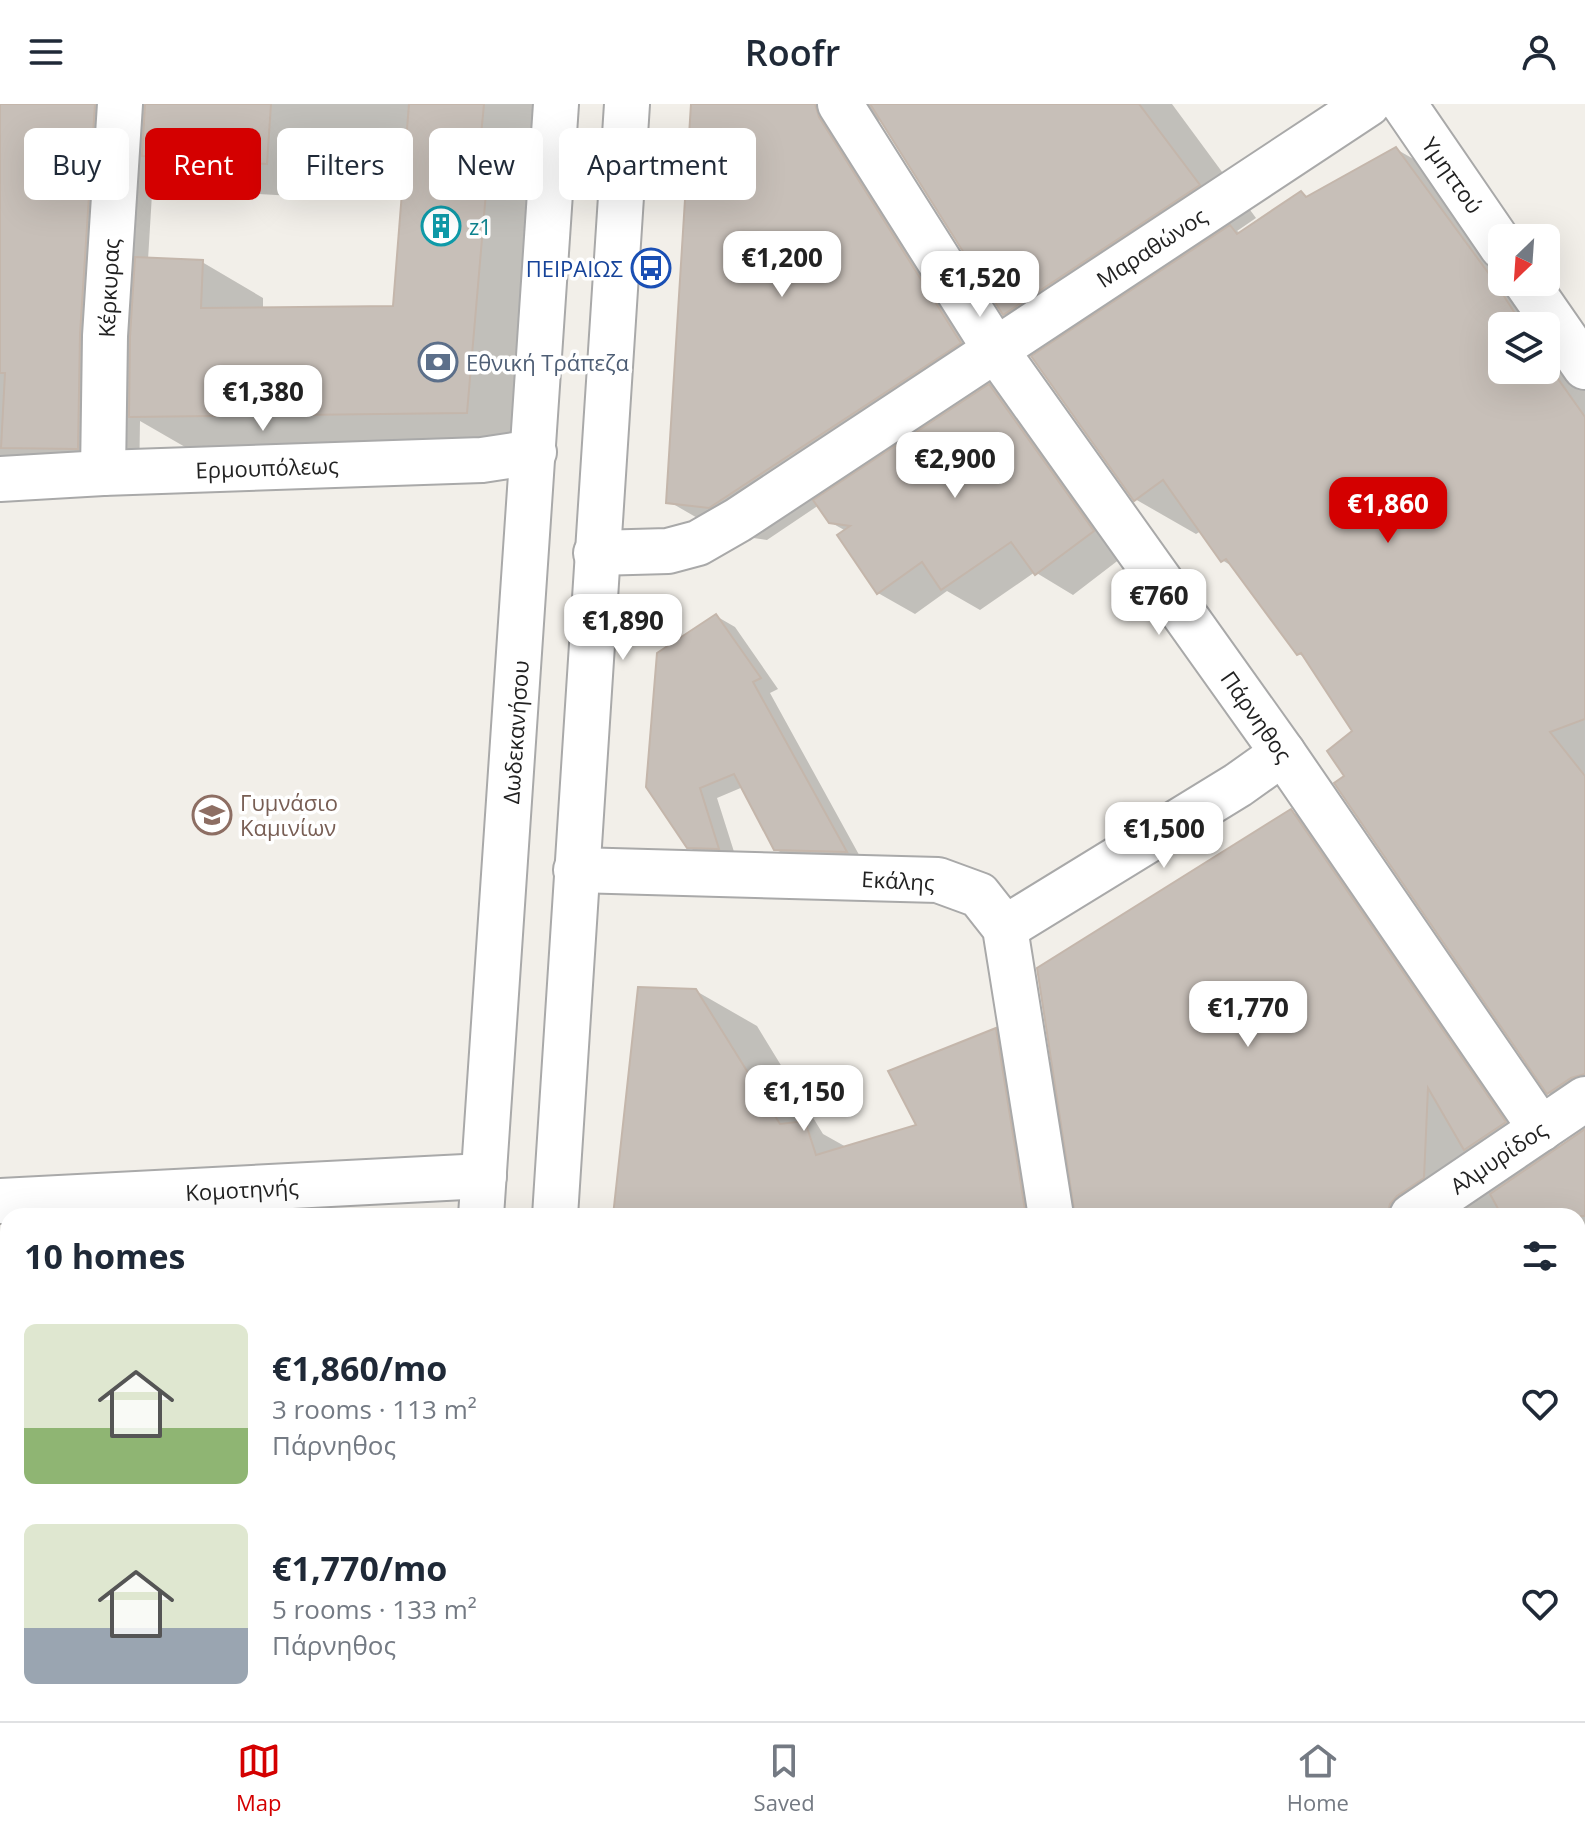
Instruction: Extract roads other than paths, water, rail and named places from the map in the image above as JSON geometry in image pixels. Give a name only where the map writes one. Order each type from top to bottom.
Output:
[{"type":"street","name":"Κέρκυρας","points":[[103,473],[105,336],[120,104]]},
{"type":"street","name":"Δωδεκανήσου","points":[[482,1196],[556,104]]},
{"type":"street","points":[[555,1208],[627,104]]},
{"type":"street","name":"Πάρνηθος","points":[[840,104],[995,349],[1283,753],[1541,1129]]},
{"type":"street","name":"Μαραθώνος","points":[[596,553],[668,551],[698,543],[738,520],[1368,104]]},
{"type":"street","name":"Υμηττού","points":[[1404,104],[1488,227]]},
{"type":"street","points":[[1536,296],[1585,367]]},
{"type":"street","name":"Ερμουπόλεως","points":[[0,479],[482,460],[534,452]]},
{"type":"street","points":[[1005,928],[1238,785],[1283,753]]},
{"type":"street","name":"Εκάλης","points":[[576,870],[938,880],[979,895],[1005,928],[1050,1208]]},
{"type":"street","name":"Αλμυρίδος","points":[[1457,1203],[1541,1129],[1585,1099]]},
{"type":"street","name":"Κομοτηνής","points":[[0,1201],[482,1196]]},
{"type":"place","name":"z1","points":[[441,226]]},
{"type":"place","name":"ΠΕΙΡΑΙΩΣ","points":[[651,268]]},
{"type":"place","name":"Εθνική Τράπεζα","points":[[438,362]]},
{"type":"place","name":"Γυμνάσιο Καμινίων","points":[[212,815]]}]
